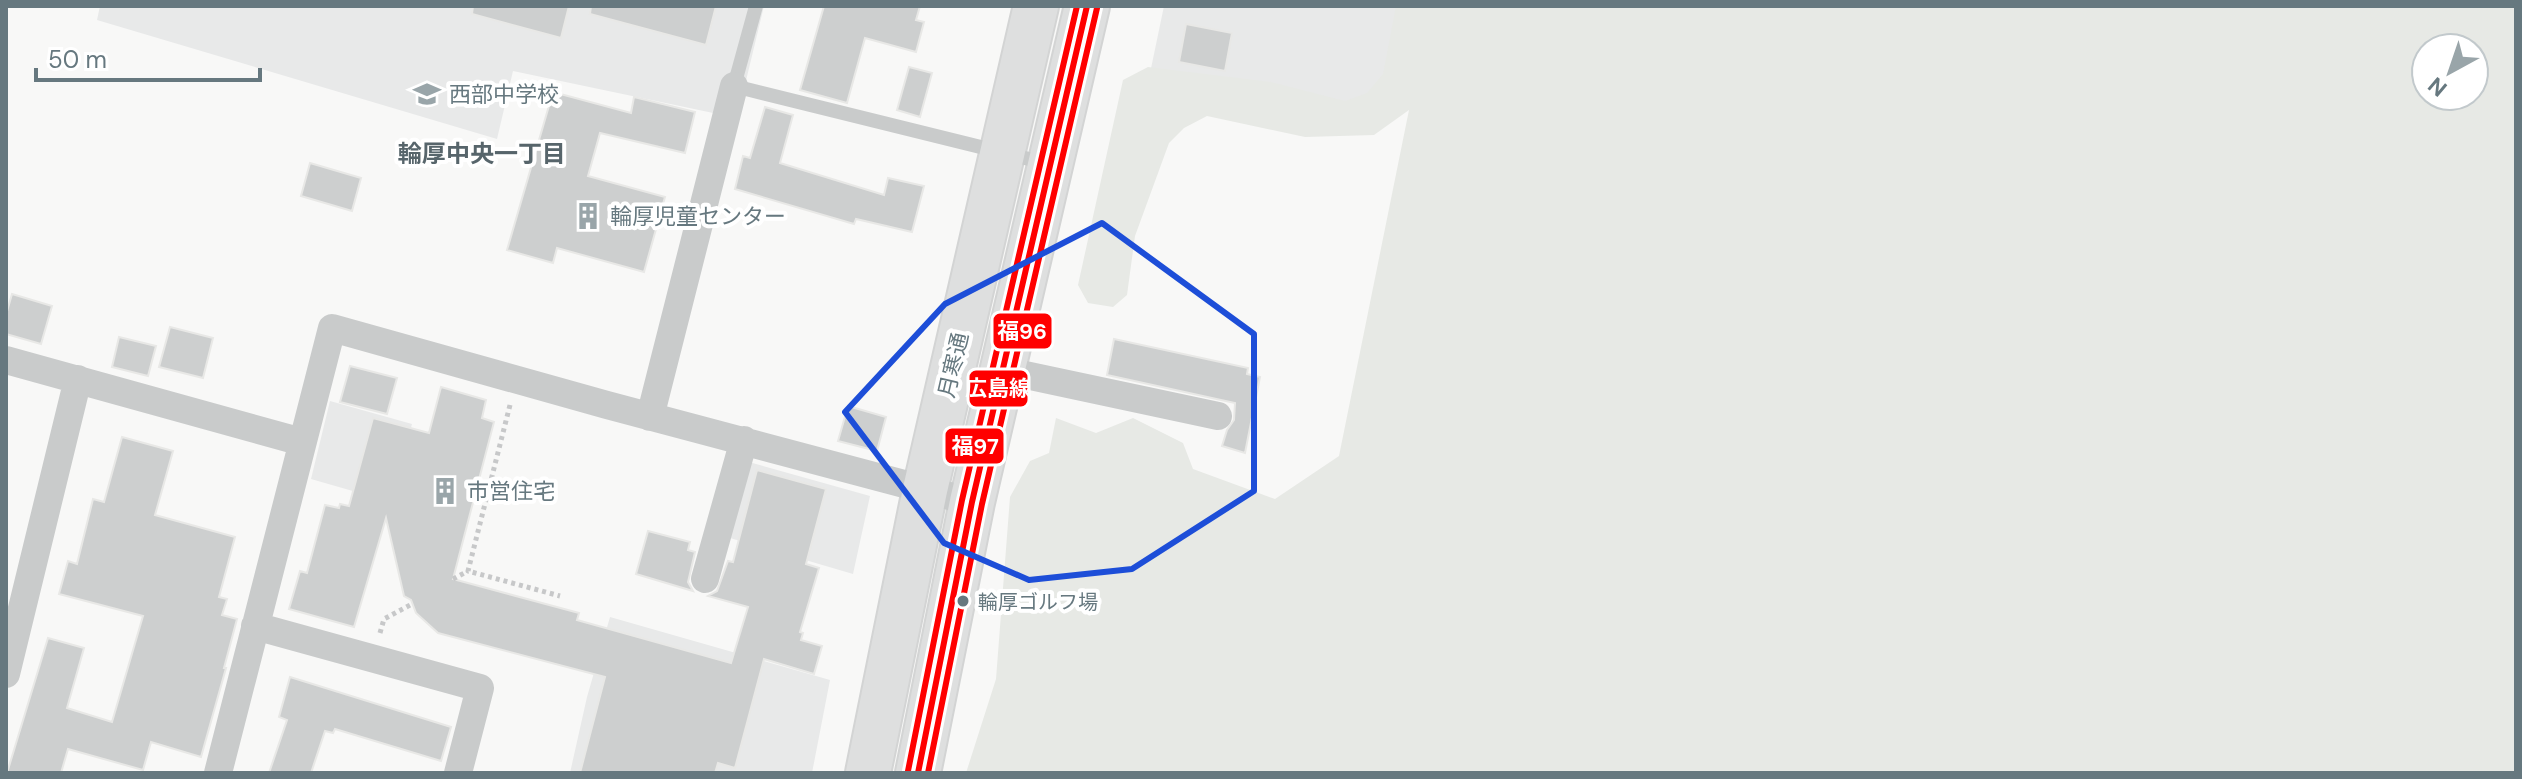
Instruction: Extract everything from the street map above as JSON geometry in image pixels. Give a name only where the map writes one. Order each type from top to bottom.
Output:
[{"type":"highway","name":"月寒通","points":[[868,773],[925,490],[1036,6]]},
{"type":"highway","points":[[918,773],[972,502],[1087,6]]},
{"type":"street","points":[[650,417],[734,86]]},
{"type":"street","points":[[218,773],[332,328],[650,417],[972,502]]},
{"type":"street","points":[[6,360],[302,442]]},
{"type":"street","points":[[1002,370],[1218,416]]},
{"type":"street","points":[[6,674],[78,379]]},
{"type":"street","points":[[705,579],[744,440]]},
{"type":"street","points":[[255,626],[480,688],[458,773]]},
{"type":"lane","points":[[756,6],[734,86],[1049,164]]},
{"type":"path","points":[[468,571],[517,380]]},
{"type":"path","points":[[453,579],[468,571],[560,596]]},
{"type":"path","points":[[378,642],[384,619],[412,604]]},
{"type":"highlighted area","points":[[1102,223],[1254,334],[1254,491],[1132,569],[1029,580],[944,543],[845,412],[945,304]]},
{"type":"shaded area","name":"西部中学校","points":[[100,6],[764,6],[737,118],[513,71],[497,139],[97,20]]},
{"type":"shaded area","points":[[1164,6],[1410,6],[1388,121],[1149,78]]},
{"type":"shaded area","points":[[1396,6],[2516,6],[2516,773],[966,773],[996,679],[1010,497],[1030,461],[1049,453],[1056,418],[1096,433],[1133,418],[1183,443],[1193,469],[1275,499],[1339,456],[1409,110],[1374,135],[1305,137],[1207,116],[1184,128],[1169,143],[1135,236],[1127,295],[1113,307],[1088,303],[1078,285],[1123,80],[1148,67],[1271,82],[1345,101],[1367,93],[1383,74]]},
{"type":"shaded area","points":[[330,401],[412,424],[391,502],[311,479]]},
{"type":"shaded area","points":[[749,462],[870,496],[853,574],[730,538]]},
{"type":"shaded area","points":[[610,617],[830,680],[812,773],[570,773],[587,697]]},
{"type":"building","points":[[473,6],[569,6],[561,38],[472,14]]},
{"type":"building","points":[[591,6],[716,6],[706,45],[590,14]]},
{"type":"building","points":[[824,6],[920,6],[916,20],[924,22],[916,52],[865,38],[847,103],[800,90]]},
{"type":"building","points":[[1186,24],[1232,33],[1225,71],[1179,62]]},
{"type":"building","points":[[909,67],[932,73],[920,117],[897,110]]},
{"type":"building","points":[[553,92],[631,113],[634,97],[695,112],[685,153],[600,133],[588,176],[665,197],[644,272],[557,248],[553,263],[507,250]]},
{"type":"building","points":[[765,107],[793,115],[780,163],[884,195],[888,178],[924,186],[912,232],[856,219],[854,224],[735,189],[743,156],[750,158]]},
{"type":"building","points":[[310,163],[361,178],[352,211],[301,196]]},
{"type":"building","points":[[12,294],[52,306],[41,344],[6,334],[6,315]]},
{"type":"building","points":[[170,327],[213,338],[203,378],[159,367]]},
{"type":"building","points":[[119,337],[156,346],[148,376],[112,367]]},
{"type":"building","points":[[1114,339],[1248,368],[1247,374],[1260,377],[1245,453],[1222,446],[1234,420],[1235,403],[1107,375]]},
{"type":"building","points":[[350,366],[397,378],[387,414],[340,402]]},
{"type":"building","points":[[441,387],[486,400],[482,418],[494,422],[453,579],[579,613],[577,620],[731,663],[748,607],[708,596],[717,591],[728,561],[733,562],[757,470],[826,489],[806,564],[819,568],[800,632],[803,633],[801,640],[822,646],[814,674],[764,659],[735,768],[718,763],[715,773],[580,773],[605,677],[438,633],[416,613],[411,600],[404,596],[386,518],[354,627],[289,609],[300,571],[307,573],[325,505],[339,508],[340,504],[349,506],[373,418],[429,433]]},
{"type":"building","points":[[848,406],[886,417],[877,451],[838,441]]},
{"type":"building","points":[[122,437],[173,451],[155,515],[235,537],[219,597],[227,599],[222,615],[237,619],[201,757],[151,742],[143,770],[68,749],[61,773],[7,773],[48,638],[84,648],[67,708],[112,722],[143,616],[59,594],[68,561],[77,564],[93,499],[104,502]]},
{"type":"building","points":[[648,531],[690,542],[688,550],[695,552],[688,582],[693,591],[636,574]]},
{"type":"building","points":[[290,677],[451,727],[441,761],[335,729],[333,733],[325,731],[311,773],[269,773],[287,720],[279,717]]},
{"type":"transit line","name":"福97","points":[[908,771],[962,500],[1077,6]]},
{"type":"transit line","name":"広島線","points":[[918,773],[972,502],[1087,6]]},
{"type":"transit line","name":"福96","points":[[928,773],[982,504],[1097,8]]},
{"type":"place","name":"西部中学校","points":[[427,94]]},
{"type":"place","name":"輪厚児童センター","points":[[588,216]]},
{"type":"place","name":"市営住宅","points":[[445,491]]},
{"type":"place","name":"輪厚ゴルフ場","points":[[963,601]]},
{"type":"district","name":"輪厚中央一丁目","points":[[482,154]]}]
